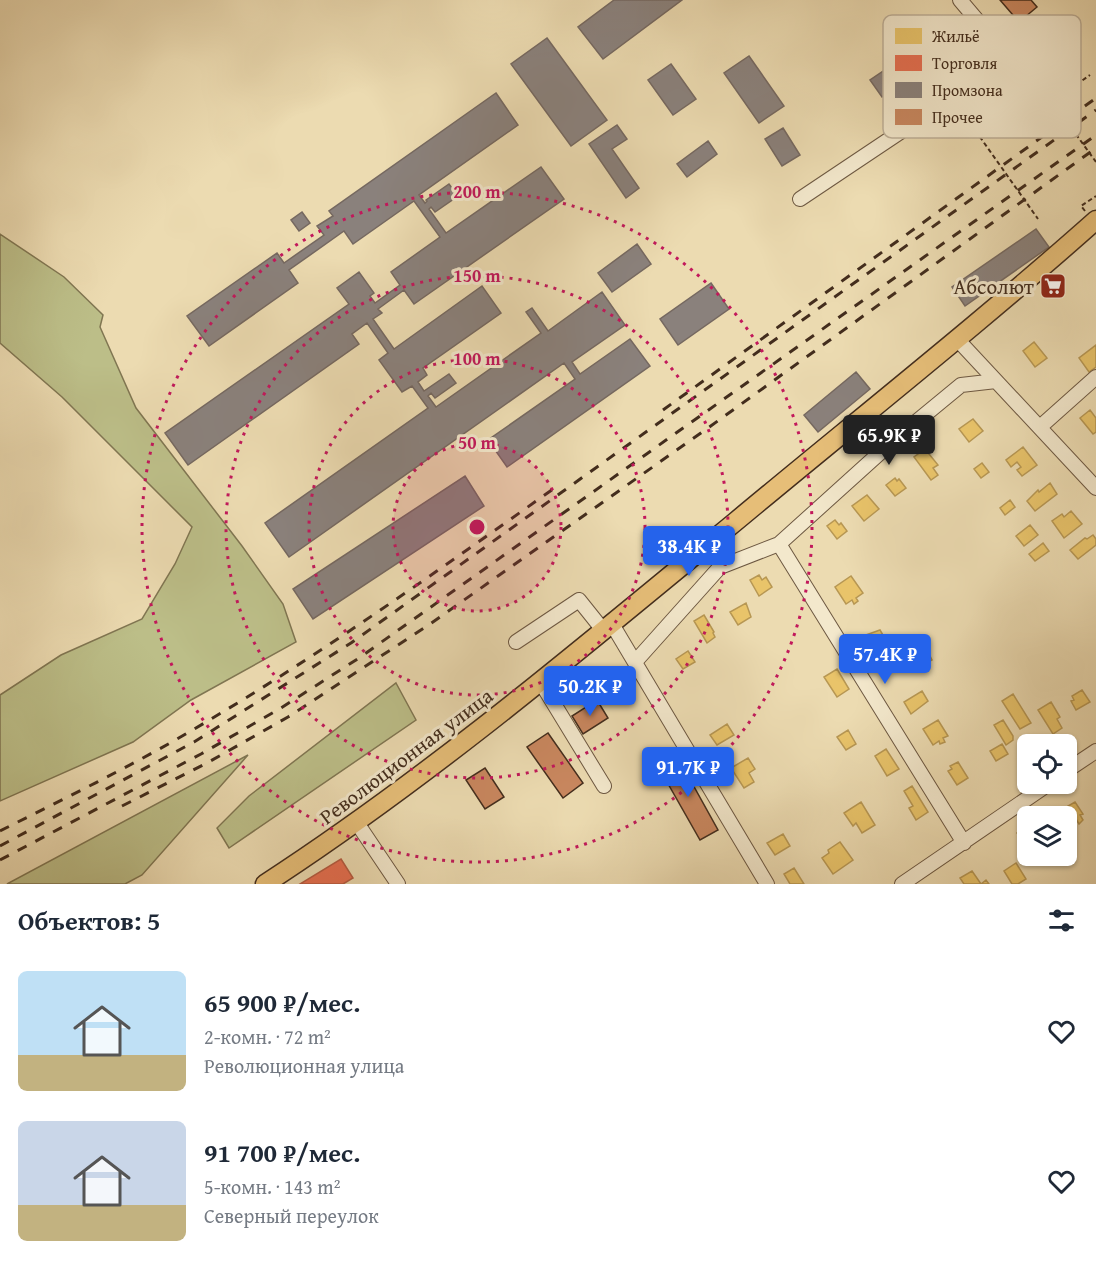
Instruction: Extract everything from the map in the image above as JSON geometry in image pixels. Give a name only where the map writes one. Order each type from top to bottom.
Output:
[{"type":"main road","name":"Революционная улица","points":[[265,884],[357,823],[436,764],[540,681],[1096,220]]},
{"type":"street","points":[[960,0],[973,15]]},
{"type":"street","points":[[800,199],[892,138]]},
{"type":"street","points":[[956,338],[1096,488]]},
{"type":"street","points":[[1040,428],[1096,377]]},
{"type":"street","points":[[635,662],[720,567],[779,544],[893,441],[961,385],[996,381]]},
{"type":"street","points":[[779,544],[964,843]]},
{"type":"street","points":[[704,547],[720,567]]},
{"type":"street","points":[[516,642],[579,600],[607,627],[635,662],[767,884]]},
{"type":"street","points":[[540,681],[604,786]]},
{"type":"street","points":[[1077,764],[1096,751]]},
{"type":"street","points":[[902,884],[1034,794]]},
{"type":"street","points":[[357,823],[398,884]]},
{"type":"path","points":[[1081,81],[1090,75]]},
{"type":"path","points":[[980,138],[1038,219]]},
{"type":"path","points":[[1078,138],[1096,162]]},
{"type":"path","points":[[1081,206],[1096,196]]},
{"type":"green space","points":[[0,234],[64,277],[103,315],[100,327],[136,408],[242,546],[283,604],[296,642],[191,700],[133,742],[0,801],[0,695],[61,655],[142,619],[175,564],[192,527],[62,397],[0,343]]},
{"type":"green space","points":[[396,683],[416,720],[229,848],[217,828],[249,796]]},
{"type":"green space","points":[[248,755],[142,875],[125,884],[7,884]]},
{"type":"building: Жильё","points":[[1034,342],[1047,358],[1035,367],[1023,351]]},
{"type":"building: Жильё","points":[[1096,345],[1096,367],[1089,372],[1079,358]]},
{"type":"building: Жильё","points":[[1090,410],[1096,418],[1096,432],[1093,434],[1080,418]]},
{"type":"building: Жильё","points":[[973,419],[983,431],[969,442],[959,429]]},
{"type":"building: Жильё","points":[[1023,447],[1037,465],[1022,476],[1017,470],[1021,467],[1017,462],[1011,467],[1006,460]]},
{"type":"building: Жильё","points":[[925,449],[938,465],[933,468],[938,475],[931,480],[914,457]]},
{"type":"building: Жильё","points":[[982,463],[989,472],[981,478],[974,469]]},
{"type":"building: Жильё","points":[[895,478],[897,481],[899,479],[906,488],[895,496],[886,485]]},
{"type":"building: Жильё","points":[[1050,483],[1057,494],[1035,511],[1027,501],[1038,490],[1039,492]]},
{"type":"building: Жильё","points":[[867,495],[879,509],[864,521],[852,506]]},
{"type":"building: Жильё","points":[[1010,500],[1015,507],[1005,515],[1000,508]]},
{"type":"building: Жильё","points":[[1071,511],[1082,524],[1064,538],[1052,521],[1062,514],[1064,517]]},
{"type":"building: Жильё","points":[[835,520],[839,525],[841,523],[847,531],[837,539],[827,526]]},
{"type":"building: Жильё","points":[[1030,525],[1038,535],[1024,546],[1016,536]]},
{"type":"building: Жильё","points":[[1093,535],[1096,545],[1078,559],[1070,550],[1085,538]]},
{"type":"building: Жильё","points":[[1043,543],[1049,551],[1035,561],[1029,554]]},
{"type":"building: Жильё","points":[[759,575],[762,580],[766,577],[772,587],[759,596],[750,580]]},
{"type":"building: Жильё","points":[[851,576],[863,593],[856,598],[858,601],[854,604],[852,600],[846,604],[835,587]]},
{"type":"building: Жильё","points":[[746,603],[751,617],[738,625],[730,612]]},
{"type":"building: Жильё","points":[[704,615],[715,637],[707,643],[694,621]]},
{"type":"building: Жильё","points":[[880,630],[887,642],[873,651],[865,639],[866,635]]},
{"type":"building: Жильё","points":[[921,638],[932,660],[910,672],[898,650]]},
{"type":"building: Жильё","points":[[688,651],[695,662],[683,669],[676,659]]},
{"type":"building: Жильё","points":[[837,669],[849,689],[837,697],[824,677]]},
{"type":"building: Жильё","points":[[1082,690],[1090,702],[1076,710],[1071,701],[1074,700],[1072,696]]},
{"type":"building: Жильё","points":[[922,691],[928,701],[911,714],[904,702]]},
{"type":"building: Жильё","points":[[1013,694],[1031,723],[1020,729],[1002,701]]},
{"type":"building: Жильё","points":[[1051,702],[1060,717],[1057,719],[1062,728],[1053,734],[1038,710]]},
{"type":"building: Жильё","points":[[938,720],[948,736],[943,738],[945,742],[940,744],[939,741],[933,745],[923,729]]},
{"type":"building: Жильё","points":[[1003,720],[1013,736],[1013,740],[1006,745],[994,725]]},
{"type":"building: Жильё","points":[[727,724],[734,735],[717,745],[710,735]]},
{"type":"building: Жильё","points":[[848,730],[856,744],[846,750],[837,737]]},
{"type":"building: Жильё","points":[[1002,744],[1008,754],[996,761],[990,751]]},
{"type":"building: Жильё","points":[[886,749],[899,769],[887,776],[875,756]]},
{"type":"building: Жильё","points":[[748,758],[755,769],[749,773],[754,782],[744,788],[731,768]]},
{"type":"building: Жильё","points":[[958,762],[968,778],[957,785],[948,771],[952,769],[950,766]]},
{"type":"building: Жильё","points":[[912,786],[928,812],[916,820],[909,808],[913,806],[904,791]]},
{"type":"building: Жильё","points":[[861,802],[875,825],[862,833],[856,823],[853,826],[844,813]]},
{"type":"building: Жильё","points":[[1075,802],[1083,814],[1080,815],[1083,820],[1079,824],[1077,806],[1068,806]]},
{"type":"building: Жильё","points":[[783,834],[790,846],[775,855],[767,843]]},
{"type":"building: Жильё","points":[[840,842],[853,860],[833,874],[822,858],[829,853],[828,850]]},
{"type":"building: Жильё","points":[[1016,863],[1026,879],[1018,884],[1012,884],[1004,871]]},
{"type":"building: Жильё","points":[[794,868],[804,884],[790,884],[784,874]]},
{"type":"building: Жильё","points":[[972,871],[981,884],[964,884],[960,878]]},
{"type":"building: Торговля","name":"Абсолют","points":[[1055,275],[1064,286],[1051,297],[1042,287]]},
{"type":"building: Торговля","points":[[341,859],[353,878],[343,884],[300,884]]},
{"type":"building: Промзона","points":[[614,0],[682,0],[603,59],[578,27]]},
{"type":"building: Промзона","points":[[547,38],[607,120],[571,146],[511,64]]},
{"type":"building: Промзона","points":[[749,56],[784,106],[759,123],[724,73]]},
{"type":"building: Промзона","points":[[671,64],[696,99],[673,115],[648,80]]},
{"type":"building: Промзона","points":[[883,71],[883,96],[882,97],[870,80]]},
{"type":"building: Промзона","points":[[496,93],[518,125],[419,195],[425,203],[449,184],[458,196],[435,212],[431,207],[429,209],[446,233],[541,167],[564,199],[414,304],[404,290],[378,309],[382,313],[373,319],[394,349],[482,286],[501,313],[423,368],[427,375],[418,382],[424,391],[449,374],[456,383],[435,398],[431,393],[428,396],[436,407],[541,333],[526,312],[532,308],[548,331],[602,292],[625,325],[572,362],[580,374],[630,339],[650,366],[507,467],[488,440],[575,379],[564,363],[289,557],[265,523],[428,408],[412,386],[402,392],[379,360],[388,353],[367,323],[352,334],[359,344],[188,465],[165,433],[349,304],[337,288],[359,272],[374,293],[370,296],[375,303],[400,285],[391,272],[440,237],[414,201],[353,244],[344,231],[289,270],[298,283],[209,346],[187,316],[277,253],[284,263],[324,235],[317,226],[333,216],[329,211]]},
{"type":"building: Промзона","points":[[617,125],[627,139],[612,149],[639,188],[626,198],[589,144]]},
{"type":"building: Промзона","points":[[783,128],[800,155],[782,166],[765,139]]},
{"type":"building: Промзона","points":[[708,141],[717,154],[687,177],[677,164]]},
{"type":"building: Промзона","points":[[302,212],[310,223],[299,231],[291,220]]},
{"type":"building: Промзона","points":[[1036,229],[1049,247],[965,306],[952,287]]},
{"type":"building: Промзона","points":[[637,244],[651,264],[612,292],[598,273]]},
{"type":"building: Промзона","points":[[711,283],[729,309],[678,345],[660,319]]},
{"type":"building: Промзона","points":[[856,372],[870,389],[818,432],[804,415]]},
{"type":"building: Промзона","points":[[465,476],[484,506],[313,619],[293,589]]},
{"type":"building: Прочее","points":[[1000,0],[1031,0],[1037,7],[1027,15],[1013,15]]},
{"type":"building: Прочее","points":[[597,700],[608,718],[583,734],[572,716]]},
{"type":"building: Прочее","points":[[548,733],[583,783],[563,798],[527,747]]},
{"type":"building: Прочее","points":[[677,756],[718,830],[700,840],[658,766]]},
{"type":"building: Прочее","points":[[485,768],[504,797],[485,809],[466,780]]},
{"type":"railway","points":[[1081,109],[1096,98]]},
{"type":"railway","points":[[1081,121],[1096,110]]},
{"type":"railway","points":[[0,860],[201,754],[281,708],[359,658],[1096,135]]},
{"type":"railway","points":[[663,410],[1040,138]]},
{"type":"railway","points":[[0,846],[194,742],[351,643],[1057,138]]},
{"type":"railway","points":[[122,806],[207,763],[288,717],[430,624],[708,428],[1096,148]]},
{"type":"railway","points":[[0,831],[143,758],[236,704],[375,614],[556,487]]},
{"type":"place","name":"Абсолют","points":[[1053,286]]}]
